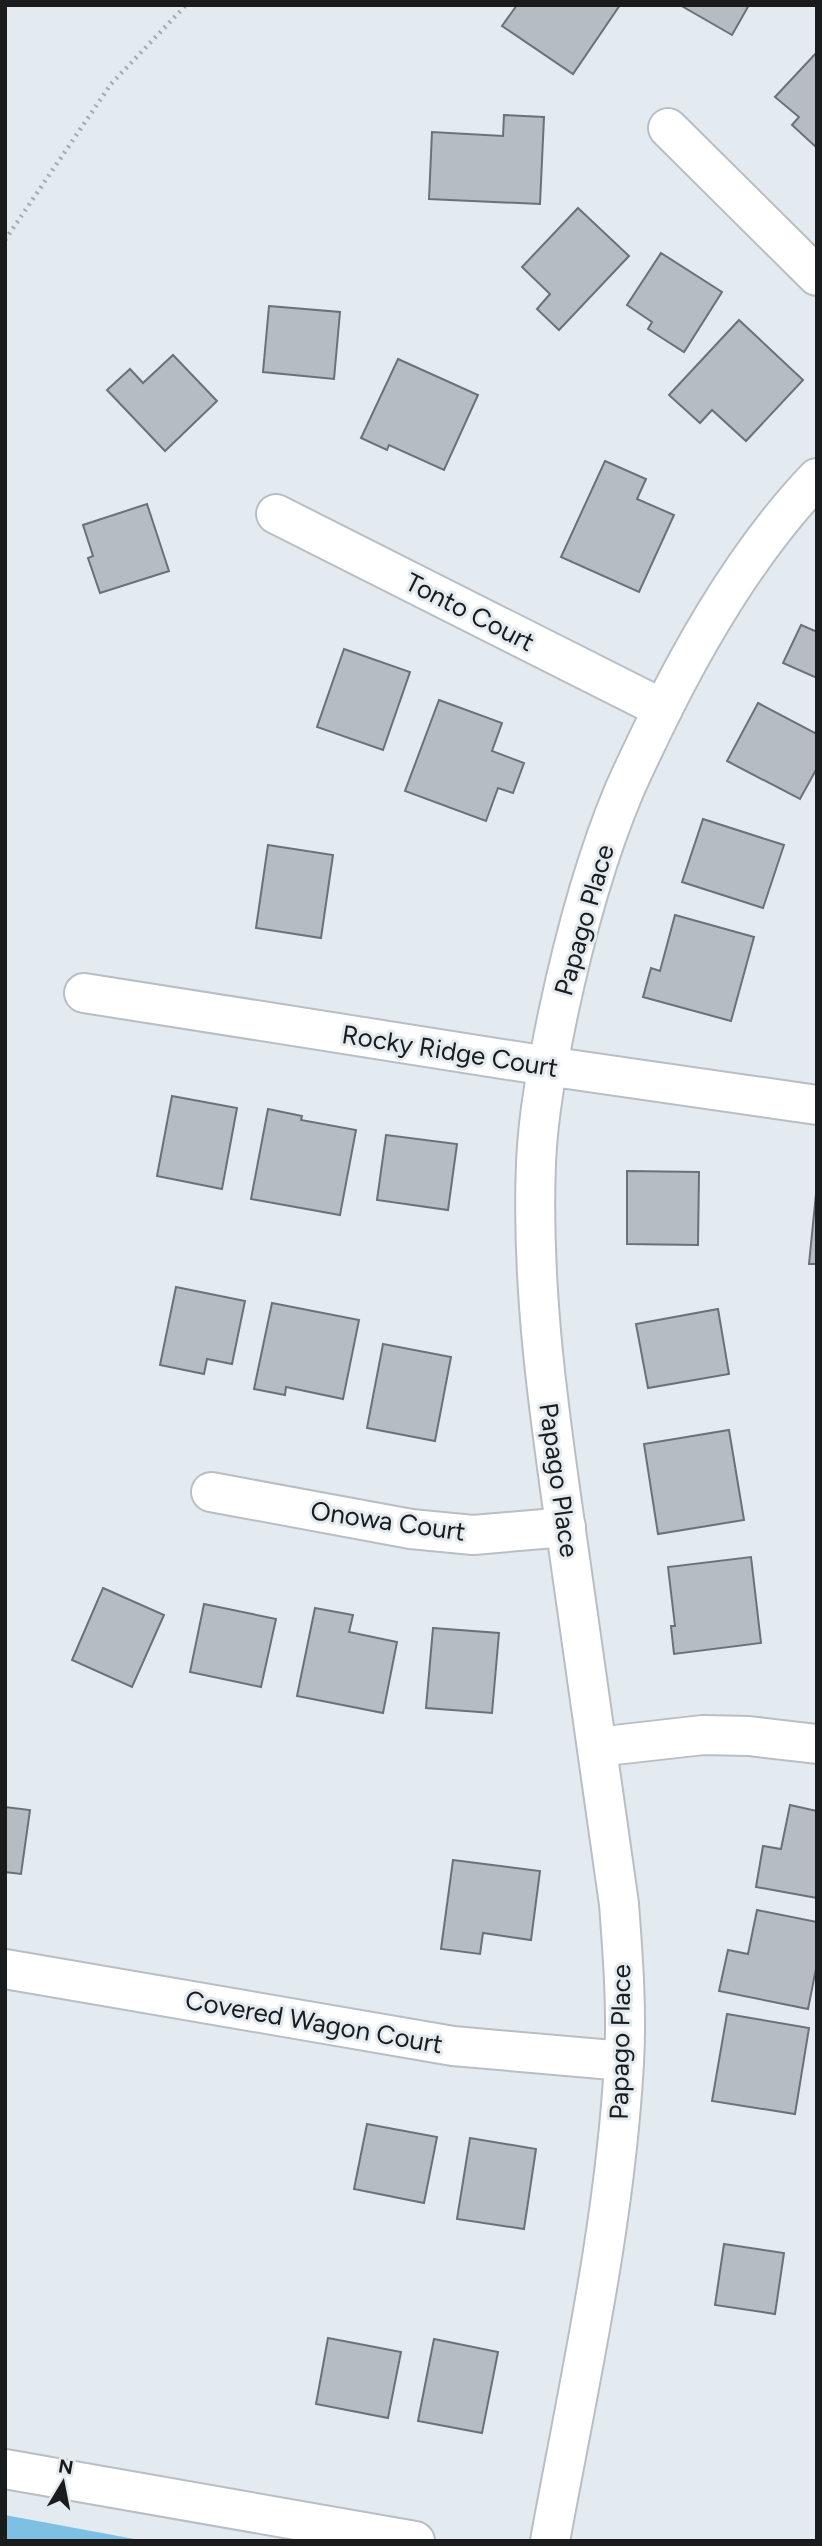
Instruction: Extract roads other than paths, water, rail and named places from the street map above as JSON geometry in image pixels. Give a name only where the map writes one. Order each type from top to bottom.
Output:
[{"type":"street","points":[[668,128],[817,276]]},
{"type":"street","name":"Papago Place","points":[[550,2541],[603,2248],[616,2155],[624,2062],[625,1981],[619,1904],[543,1368],[536,1261],[536,1160],[547,1066],[571,951],[624,791],[703,634],[745,569],[796,500],[817,478]]},
{"type":"street","name":"Tonto Court","points":[[276,514],[663,709]]},
{"type":"street","name":"Rocky Ridge Court","points":[[84,993],[547,1066],[817,1105]]},
{"type":"street","name":"Onowa Court","points":[[211,1492],[411,1529],[472,1535],[565,1527]]},
{"type":"street","points":[[597,1747],[703,1735],[748,1736],[817,1744]]},
{"type":"street","name":"Covered Wagon Court","points":[[5,1969],[453,2046],[624,2062]]},
{"type":"street","points":[[5,2469],[415,2541]]}]
